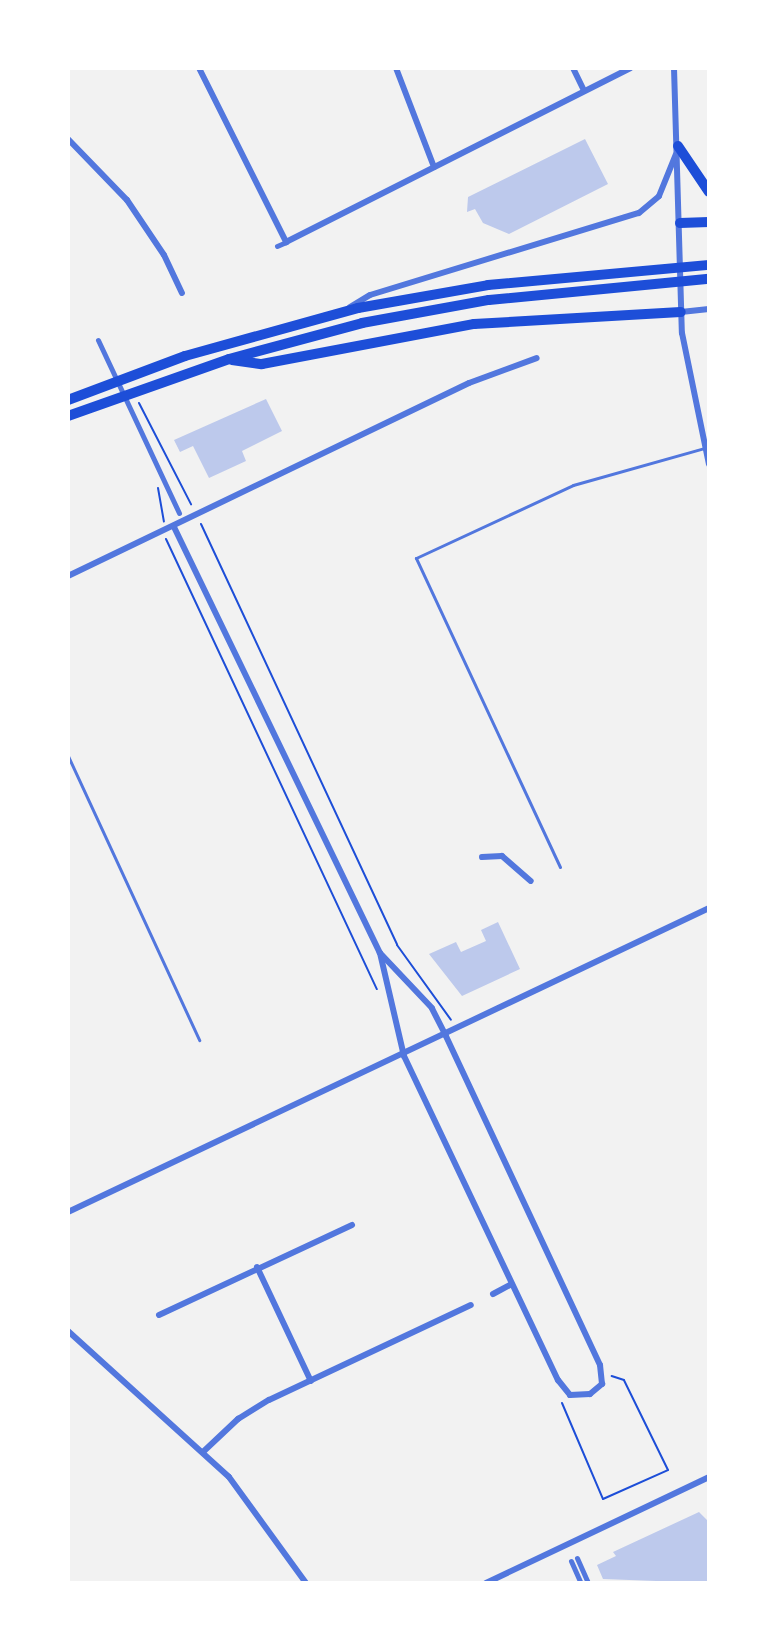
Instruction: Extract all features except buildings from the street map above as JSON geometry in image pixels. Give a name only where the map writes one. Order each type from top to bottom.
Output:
[{"type":"main road","points":[[678,146],[709,192]]},
{"type":"main road","points":[[680,223],[709,222]]},
{"type":"main road","points":[[68,400],[185,356],[338,313],[488,285],[709,265]]},
{"type":"main road","points":[[68,416],[229,359],[318,333],[441,308],[709,279]]},
{"type":"main road","points":[[229,359],[262,364],[474,324],[681,312]]},
{"type":"street","points":[[199,68],[286,242]]},
{"type":"street","points":[[396,68],[434,167]]},
{"type":"street","points":[[573,68],[584,91]]},
{"type":"street","points":[[277,246],[631,68]]},
{"type":"street","points":[[674,68],[681,312],[709,464]]},
{"type":"street","points":[[68,139],[127,200],[164,255],[182,293]]},
{"type":"street","points":[[338,313],[370,295],[639,213],[659,196],[678,146]]},
{"type":"street","points":[[681,312],[709,309]]},
{"type":"street","points":[[98,340],[179,513]]},
{"type":"street","points":[[68,576],[469,383],[537,358]]},
{"type":"street","points":[[174,527],[380,953],[404,1056],[512,1284],[565,1391],[590,1394],[602,1384],[603,1373],[446,1036],[432,1008],[380,953]]},
{"type":"street","points":[[482,857],[502,856],[531,881]]},
{"type":"street","points":[[68,1212],[457,1031],[709,908]]},
{"type":"street","points":[[159,1315],[352,1225]]},
{"type":"street","points":[[257,1267],[311,1381]]},
{"type":"street","points":[[493,1294],[512,1284]]},
{"type":"street","points":[[204,1451],[238,1419],[471,1305]]},
{"type":"street","points":[[68,1331],[204,1451],[238,1488],[306,1583]]},
{"type":"street","points":[[486,1583],[708,1481]]},
{"type":"street","points":[[581,1583],[574,1560],[588,1583]]},
{"type":"lane","points":[[560,867],[416,558],[573,485],[705,448]]},
{"type":"lane","points":[[68,756],[199,1040]]},
{"type":"path","points":[[146,417],[196,514],[397,945],[441,1001],[457,1031]]},
{"type":"path","points":[[154,432],[160,475],[157,499],[165,531],[378,993]]},
{"type":"path","points":[[565,1391],[561,1407],[603,1499],[668,1470],[624,1380],[603,1373]]}]
